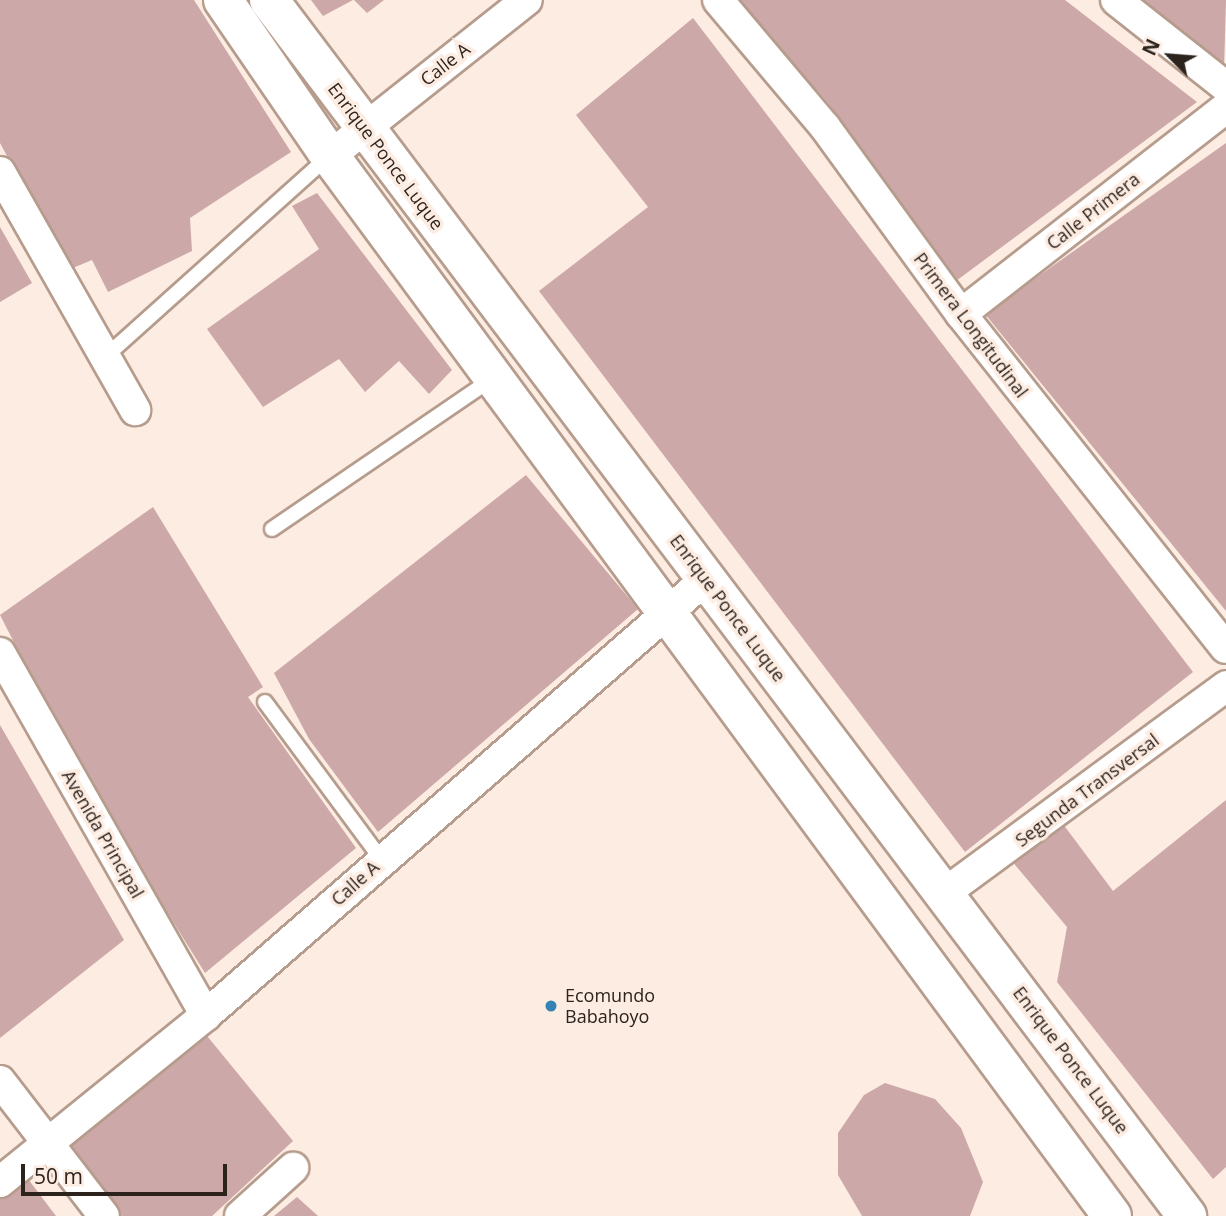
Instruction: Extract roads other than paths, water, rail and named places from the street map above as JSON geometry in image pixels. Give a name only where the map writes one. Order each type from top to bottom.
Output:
[{"type":"main road","points":[[223,0],[330,156],[1112,1216]]},
{"type":"main road","name":"Enrique Ponce Luque","points":[[269,0],[946,892],[1187,1216]]},
{"type":"street","name":"Calle A","points":[[330,156],[527,0]]},
{"type":"street","name":"Primera Longitudinal","points":[[718,0],[825,127],[961,314],[1226,648]]},
{"type":"street","points":[[1116,0],[1226,87]]},
{"type":"street","name":"Calle Primera","points":[[961,314],[1226,108]]},
{"type":"street","points":[[0,172],[135,410]]},
{"type":"street","name":"Calle A","points":[[0,1182],[206,1015],[381,859],[706,579]]},
{"type":"street","name":"Avenida Principal","points":[[0,653],[206,1015]]},
{"type":"street","name":"Segunda Transversal","points":[[946,892],[1226,685]]},
{"type":"street","points":[[0,1081],[104,1216]]},
{"type":"street","points":[[240,1216],[293,1168]]},
{"type":"lane","points":[[105,358],[330,156]]},
{"type":"lane","points":[[272,530],[494,377]]},
{"type":"lane","points":[[265,702],[381,859]]},
{"type":"place","name":"Ecomundo Babahoyo","points":[[551,1006]]}]
